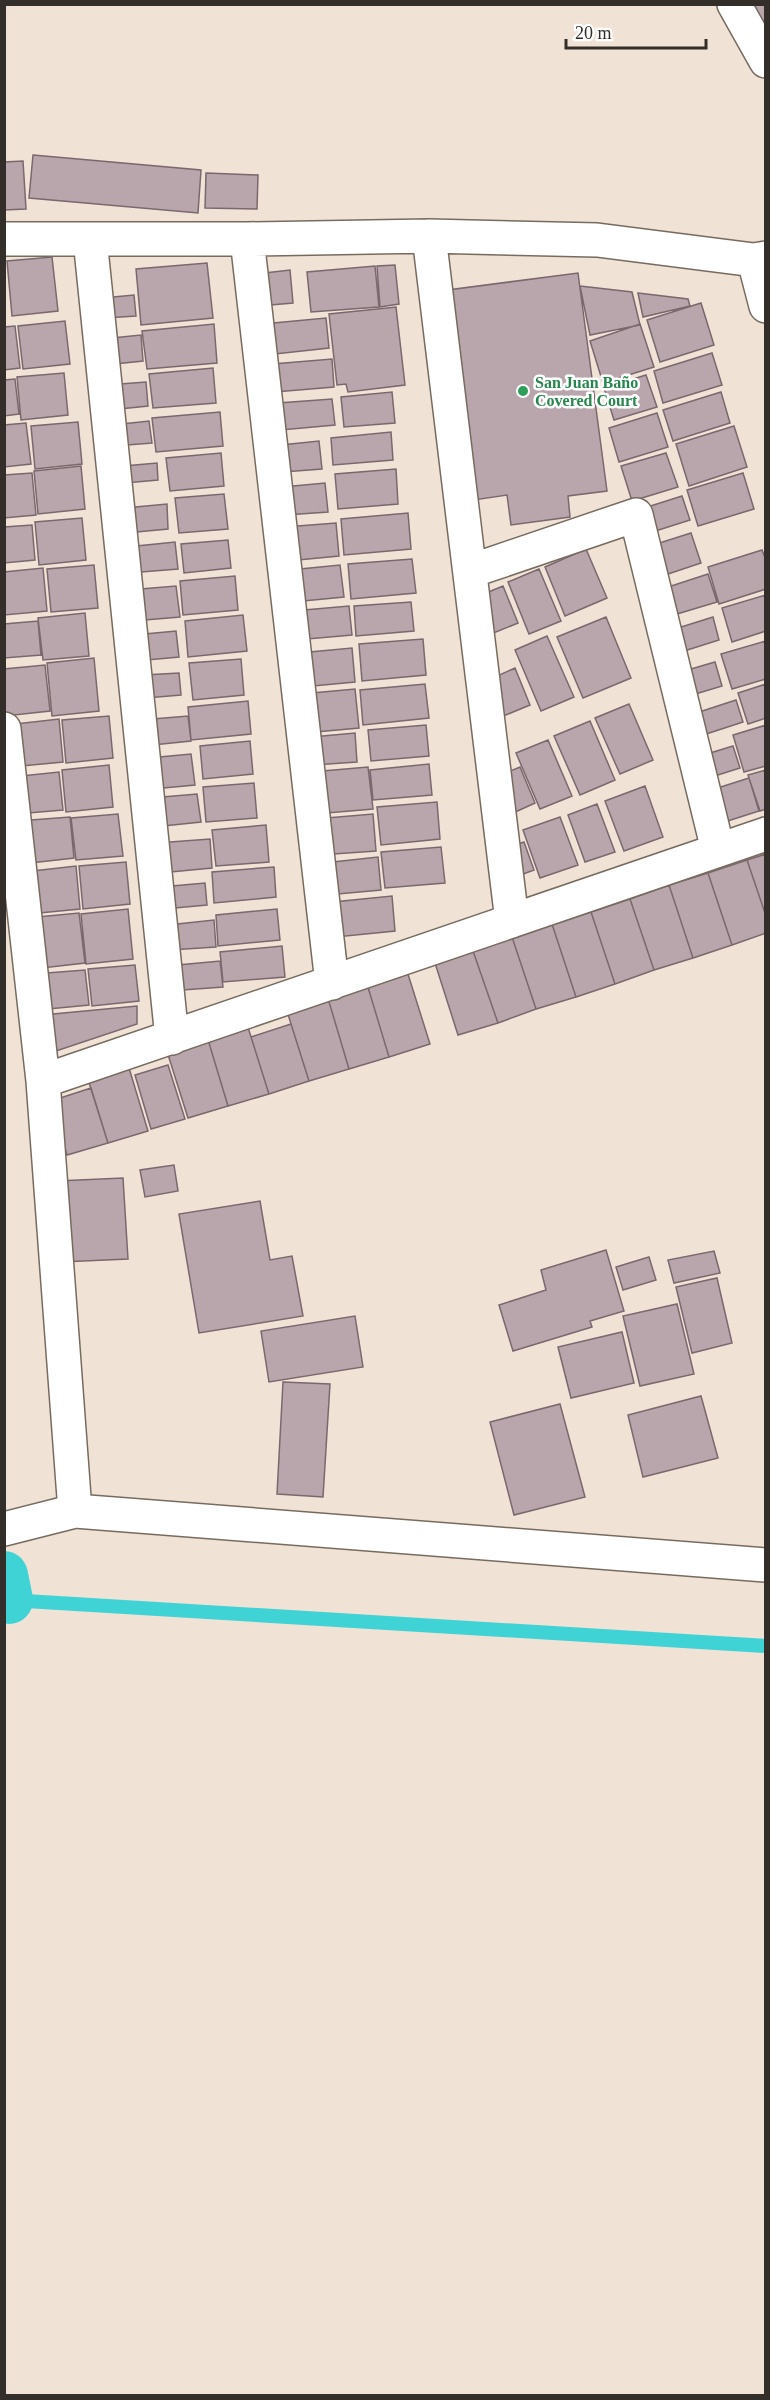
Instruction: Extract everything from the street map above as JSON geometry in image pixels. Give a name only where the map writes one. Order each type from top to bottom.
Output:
[{"type":"street","points":[[734,4],[765,61]]},
{"type":"street","points":[[429,236],[512,921]]},
{"type":"street","points":[[4,239],[429,236],[597,240],[760,259],[765,306]]},
{"type":"street","points":[[90,239],[172,1038]]},
{"type":"street","points":[[248,239],[332,983]]},
{"type":"street","points":[[471,571],[636,515],[718,850]]},
{"type":"street","points":[[4,729],[43,1082],[75,1511]]},
{"type":"street","points":[[43,1082],[765,834]]},
{"type":"street","points":[[4,1528],[75,1511],[765,1565]]},
{"type":"building","points":[[744,4],[766,4],[766,43]]},
{"type":"building","points":[[33,155],[201,170],[198,213],[29,198]]},
{"type":"building","points":[[23,161],[26,209],[4,210],[4,162]]},
{"type":"building","points":[[206,173],[258,175],[257,209],[205,208]]},
{"type":"building","points":[[52,257],[58,311],[12,316],[7,261]]},
{"type":"building","points":[[207,263],[213,318],[141,325],[136,269]]},
{"type":"building","points":[[395,265],[399,304],[380,307],[377,266]]},
{"type":"building","points":[[375,266],[379,307],[311,312],[307,272]]},
{"type":"building","points":[[290,270],[293,303],[259,306],[256,274]]},
{"type":"building","name":"San Juan Baño Covered Court","points":[[578,273],[607,491],[568,496],[570,517],[511,525],[507,495],[467,501],[440,291]]},
{"type":"building","points":[[580,286],[632,292],[640,325],[590,335]]},
{"type":"building","points":[[638,293],[688,299],[690,306],[643,317]]},
{"type":"building","points":[[134,295],[136,316],[105,318],[103,298]]},
{"type":"building","points":[[701,303],[714,345],[660,362],[647,320]]},
{"type":"building","points":[[396,307],[405,385],[348,392],[346,384],[337,385],[329,314]]},
{"type":"building","points":[[326,318],[329,348],[266,355],[263,324]]},
{"type":"building","points":[[65,321],[70,364],[23,369],[18,326]]},
{"type":"building","points":[[214,324],[217,363],[147,369],[142,331]]},
{"type":"building","points":[[640,324],[654,367],[603,383],[590,341]]},
{"type":"building","points":[[15,326],[20,368],[4,370],[4,327]]},
{"type":"building","points":[[141,335],[143,361],[105,365],[102,339]]},
{"type":"building","points":[[712,353],[722,385],[663,403],[654,371]]},
{"type":"building","points":[[332,359],[334,387],[275,392],[273,364]]},
{"type":"building","points":[[213,368],[216,403],[153,408],[149,374]]},
{"type":"building","points":[[64,373],[68,415],[21,420],[17,377]]},
{"type":"building","points":[[646,375],[657,407],[614,420],[604,388]]},
{"type":"building","points":[[15,379],[19,414],[4,416],[4,380]]},
{"type":"building","points":[[146,382],[148,406],[110,410],[107,385]]},
{"type":"building","points":[[392,392],[395,423],[344,427],[341,397]]},
{"type":"building","points":[[721,392],[730,423],[673,441],[663,410]]},
{"type":"building","points":[[332,399],[335,425],[281,430],[278,403]]},
{"type":"building","points":[[220,412],[223,446],[156,452],[152,418]]},
{"type":"building","points":[[657,413],[668,447],[619,462],[609,428]]},
{"type":"building","points":[[149,421],[152,443],[114,446],[113,425]]},
{"type":"building","points":[[78,422],[82,464],[35,469],[31,426]]},
{"type":"building","points":[[26,423],[31,464],[4,467],[4,425]]},
{"type":"building","points":[[734,426],[747,467],[689,486],[676,444]]},
{"type":"building","points":[[391,432],[393,460],[333,465],[331,438]]},
{"type":"building","points":[[319,441],[322,469],[283,472],[281,445]]},
{"type":"building","points":[[221,453],[224,486],[170,491],[166,458]]},
{"type":"building","points":[[666,453],[678,487],[632,501],[621,466]]},
{"type":"building","points":[[157,463],[158,480],[125,483],[124,466]]},
{"type":"building","points":[[81,466],[85,509],[38,514],[34,471]]},
{"type":"building","points":[[396,469],[398,504],[338,509],[335,474]]},
{"type":"building","points":[[32,473],[36,515],[4,518],[4,475]]},
{"type":"building","points":[[743,473],[754,509],[698,526],[687,490]]},
{"type":"building","points":[[325,483],[328,512],[286,515],[283,487]]},
{"type":"building","points":[[224,494],[228,529],[179,533],[175,498]]},
{"type":"building","points":[[682,496],[690,520],[646,534],[638,510]]},
{"type":"building","points":[[167,504],[168,529],[126,533],[125,508]]},
{"type":"building","points":[[408,513],[411,549],[344,555],[341,519]]},
{"type":"building","points":[[82,518],[86,560],[39,565],[35,522]]},
{"type":"building","points":[[336,523],[339,556],[288,561],[285,527]]},
{"type":"building","points":[[32,525],[35,560],[4,563],[4,527]]},
{"type":"building","points":[[691,533],[701,563],[659,577],[650,546]]},
{"type":"building","points":[[228,540],[231,568],[184,573],[181,544]]},
{"type":"building","points":[[175,542],[178,569],[129,573],[127,547]]},
{"type":"building","points":[[586,549],[607,598],[565,616],[545,567]]},
{"type":"building","points":[[762,550],[766,560],[766,589],[719,604],[708,567]]},
{"type":"building","points":[[412,559],[416,593],[351,599],[348,564]]},
{"type":"building","points":[[94,565],[98,608],[51,612],[47,569]]},
{"type":"building","points":[[340,565],[344,597],[293,602],[290,570]]},
{"type":"building","points":[[43,568],[47,611],[4,615],[4,572]]},
{"type":"building","points":[[539,569],[561,621],[529,634],[508,582]]},
{"type":"building","points":[[708,574],[717,602],[667,617],[659,590]]},
{"type":"building","points":[[235,576],[238,610],[183,615],[180,581]]},
{"type":"building","points":[[176,586],[180,617],[133,621],[129,590]]},
{"type":"building","points":[[503,586],[518,623],[491,634],[476,597]]},
{"type":"building","points":[[766,595],[766,631],[732,642],[722,608]]},
{"type":"building","points":[[411,602],[414,631],[356,636],[354,606]]},
{"type":"building","points":[[349,606],[352,635],[296,640],[293,611]]},
{"type":"building","points":[[85,613],[89,656],[43,660],[38,618]]},
{"type":"building","points":[[243,615],[247,651],[188,657],[185,621]]},
{"type":"building","points":[[606,617],[631,678],[583,698],[557,637]]},
{"type":"building","points":[[713,617],[719,640],[684,651],[678,628]]},
{"type":"building","points":[[38,621],[41,655],[4,658],[4,624]]},
{"type":"building","points":[[176,631],[179,657],[136,661],[134,635]]},
{"type":"building","points":[[547,636],[574,697],[541,711],[515,650]]},
{"type":"building","points":[[423,639],[426,675],[362,681],[359,644]]},
{"type":"building","points":[[766,641],[766,679],[732,689],[721,654]]},
{"type":"building","points":[[352,648],[355,682],[302,687],[299,653]]},
{"type":"building","points":[[94,658],[99,711],[52,716],[47,663]]},
{"type":"building","points":[[241,659],[244,695],[193,700],[189,663]]},
{"type":"building","points":[[715,662],[722,686],[692,695],[684,671]]},
{"type":"building","points":[[45,665],[50,711],[5,716],[4,669]]},
{"type":"building","points":[[515,668],[530,705],[501,717],[486,681]]},
{"type":"building","points":[[179,673],[181,695],[146,698],[144,675]]},
{"type":"building","points":[[425,684],[429,718],[363,725],[360,690]]},
{"type":"building","points":[[766,684],[766,718],[748,724],[738,693]]},
{"type":"building","points":[[355,689],[359,728],[305,733],[301,694]]},
{"type":"building","points":[[736,700],[743,722],[700,736],[693,714]]},
{"type":"building","points":[[248,701],[251,734],[191,740],[188,707]]},
{"type":"building","points":[[629,704],[653,760],[620,774],[595,718]]},
{"type":"building","points":[[109,716],[113,758],[66,763],[62,720]]},
{"type":"building","points":[[188,716],[191,741],[143,746],[141,720]]},
{"type":"building","points":[[59,719],[63,762],[11,767],[7,725]]},
{"type":"building","points":[[590,721],[615,780],[580,795],[554,736]]},
{"type":"building","points":[[426,725],[429,756],[371,761],[368,730]]},
{"type":"building","points":[[766,725],[766,766],[744,772],[733,735]]},
{"type":"building","points":[[355,733],[357,762],[314,765],[312,737]]},
{"type":"building","points":[[548,740],[572,796],[540,809],[516,753]]},
{"type":"building","points":[[250,741],[253,774],[203,779],[200,746]]},
{"type":"building","points":[[733,746],[740,768],[705,779],[697,757]]},
{"type":"building","points":[[191,754],[195,785],[153,789],[149,758]]},
{"type":"building","points":[[429,764],[432,795],[373,800],[370,770]]},
{"type":"building","points":[[109,765],[113,807],[66,812],[62,770]]},
{"type":"building","points":[[368,767],[373,809],[315,814],[311,772]]},
{"type":"building","points":[[520,767],[535,803],[511,814],[496,777]]},
{"type":"building","points":[[766,770],[766,809],[760,811],[748,775]]},
{"type":"building","points":[[59,772],[63,810],[16,814],[12,777]]},
{"type":"building","points":[[749,778],[759,811],[715,825],[705,792]]},
{"type":"building","points":[[254,783],[257,818],[206,822],[203,787]]},
{"type":"building","points":[[645,786],[663,837],[624,851],[605,801]]},
{"type":"building","points":[[197,794],[201,822],[154,827],[151,798]]},
{"type":"building","points":[[437,802],[440,839],[381,845],[377,807]]},
{"type":"building","points":[[597,804],[615,852],[585,862],[568,815]]},
{"type":"building","points":[[118,814],[123,856],[76,860],[71,818]]},
{"type":"building","points":[[373,814],[376,851],[319,855],[315,819]]},
{"type":"building","points":[[70,817],[74,858],[22,864],[18,821]]},
{"type":"building","points":[[560,817],[578,865],[540,878],[523,830]]},
{"type":"building","points":[[266,825],[269,862],[216,866],[212,830]]},
{"type":"building","points":[[210,839],[212,868],[160,873],[157,843]]},
{"type":"building","points":[[524,842],[534,870],[515,877],[504,849]]},
{"type":"building","points":[[441,847],[445,883],[385,888],[381,852]]},
{"type":"building","points":[[766,854],[766,916],[747,860]]},
{"type":"building","points":[[378,857],[381,890],[327,895],[324,863]]},
{"type":"building","points":[[747,860],[766,916],[766,933],[732,945],[708,873]]},
{"type":"building","points":[[126,862],[130,904],[83,909],[79,866]]},
{"type":"building","points":[[76,866],[80,909],[29,914],[24,872]]},
{"type":"building","points":[[274,867],[276,897],[214,903],[212,872]]},
{"type":"building","points":[[708,873],[732,945],[693,958],[669,885]]},
{"type":"building","points":[[205,883],[207,905],[164,909],[161,887]]},
{"type":"building","points":[[669,885],[693,958],[654,970],[630,899]]},
{"type":"building","points":[[392,896],[395,931],[336,937],[333,902]]},
{"type":"building","points":[[630,899],[654,970],[615,984],[591,912]]},
{"type":"building","points":[[128,909],[133,959],[86,964],[81,914]]},
{"type":"building","points":[[277,909],[280,940],[218,946],[216,915]]},
{"type":"building","points":[[591,912],[615,984],[576,997],[552,924]]},
{"type":"building","points":[[79,913],[85,963],[33,969],[27,918]]},
{"type":"building","points":[[214,920],[216,947],[170,950],[168,925]]},
{"type":"building","points":[[552,924],[576,997],[536,1009],[512,937]]},
{"type":"building","points":[[512,937],[536,1009],[498,1023],[473,951]]},
{"type":"building","points":[[282,946],[285,977],[223,982],[220,952]]},
{"type":"building","points":[[473,951],[498,1023],[458,1035],[435,963]]},
{"type":"building","points":[[220,961],[223,987],[169,991],[167,966]]},
{"type":"building","points":[[135,965],[139,1001],[92,1006],[88,969]]},
{"type":"building","points":[[85,970],[89,1005],[38,1010],[34,974]]},
{"type":"building","points":[[407,971],[430,1044],[389,1057],[367,984]]},
{"type":"building","points":[[367,984],[389,1057],[349,1069],[327,995]]},
{"type":"building","points":[[327,995],[349,1069],[309,1081],[286,1008]]},
{"type":"building","points":[[137,1006],[137,1024],[47,1054],[43,1015]]},
{"type":"building","points":[[246,1021],[269,1094],[228,1106],[206,1033]]},
{"type":"building","points":[[291,1024],[309,1081],[269,1094],[251,1037]]},
{"type":"building","points":[[206,1033],[228,1106],[188,1118],[165,1045]]},
{"type":"building","points":[[126,1058],[148,1131],[108,1143],[85,1070]]},
{"type":"building","points":[[168,1065],[185,1119],[151,1129],[135,1075]]},
{"type":"building","points":[[91,1088],[108,1143],[67,1155],[51,1101]]},
{"type":"building","points":[[174,1165],[178,1191],[145,1197],[140,1170]]},
{"type":"building","points":[[123,1178],[128,1259],[61,1262],[57,1181]]},
{"type":"building","points":[[260,1201],[270,1260],[292,1256],[303,1316],[199,1333],[179,1214]]},
{"type":"building","points":[[606,1250],[624,1311],[590,1321],[592,1327],[513,1351],[499,1305],[546,1290],[541,1270]]},
{"type":"building","points":[[714,1251],[720,1273],[674,1283],[668,1260]]},
{"type":"building","points":[[649,1257],[656,1280],[623,1290],[616,1267]]},
{"type":"building","points":[[717,1278],[732,1343],[692,1353],[676,1287]]},
{"type":"building","points":[[677,1304],[694,1374],[640,1386],[623,1316]]},
{"type":"building","points":[[355,1316],[363,1367],[269,1382],[261,1331]]},
{"type":"building","points":[[622,1332],[634,1383],[571,1398],[558,1347]]},
{"type":"building","points":[[283,1382],[330,1384],[323,1497],[277,1494]]},
{"type":"building","points":[[701,1396],[718,1458],[643,1477],[628,1415]]},
{"type":"building","points":[[560,1404],[585,1497],[514,1515],[490,1422]]},
{"type":"waterway","points":[[4,1575],[9,1600]]},
{"type":"waterway","points":[[4,1605],[9,1600],[766,1646]]},
{"type":"place","name":"San Juan Baño Covered Court","points":[[523,391]]}]
